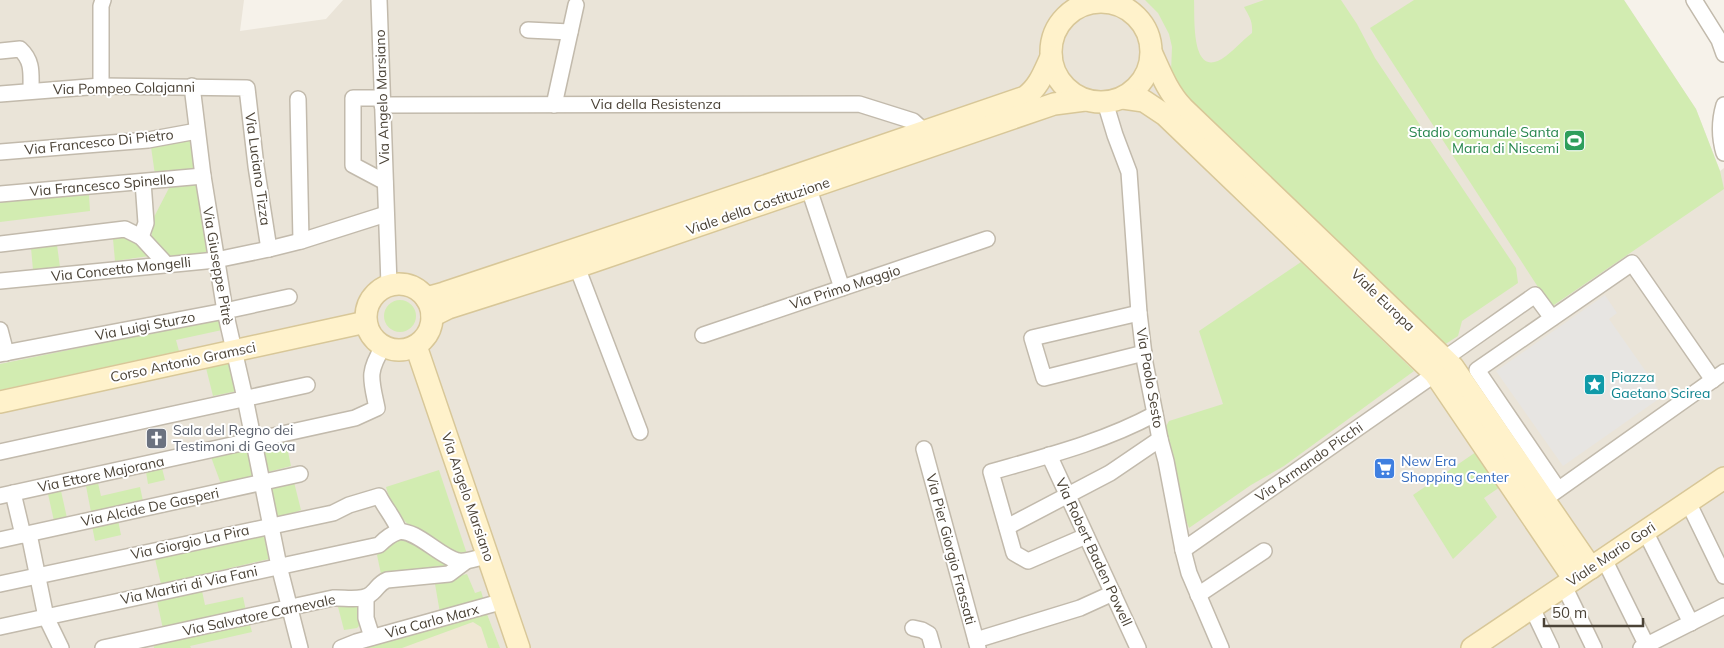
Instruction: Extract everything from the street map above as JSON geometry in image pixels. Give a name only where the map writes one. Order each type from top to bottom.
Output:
[{"type":"street","points":[[102,86],[101,6],[103,0]]},
{"type":"street","name":"Via Angelo Marsiano","points":[[379,0],[389,285]]},
{"type":"street","points":[[1694,0],[1719,40],[1724,54]]},
{"type":"street","points":[[1099,1],[1107,1],[1123,6],[1135,14],[1145,25],[1151,39],[1152,54],[1150,68],[1144,80],[1134,90],[1104,100],[1074,95],[1058,79],[1054,69],[1051,57],[1052,43],[1056,30],[1066,9],[1099,1]]},
{"type":"street","points":[[554,104],[576,5]]},
{"type":"street","points":[[528,30],[570,32]]},
{"type":"street","points":[[0,51],[20,49],[28,56],[31,90]]},
{"type":"street","name":"Viale Europa","points":[[1152,54],[1164,83],[1173,98],[1440,367],[1583,573]]},
{"type":"street","name":"Viale della Costituzione","points":[[429,307],[444,293],[1025,97],[1038,84],[1051,57]]},
{"type":"street","name":"Via Pompeo Colajanni","points":[[0,94],[31,90],[102,86],[247,88]]},
{"type":"street","name":"Via Giuseppe Pitrè","points":[[192,86],[216,260],[279,566],[300,648]]},
{"type":"street","name":"Via Luciano Tizza","points":[[247,88],[256,166],[269,249]]},
{"type":"street","name":"Via della Resistenza","points":[[385,182],[354,165],[353,98],[382,101],[554,104],[859,104],[913,120],[924,131]]},
{"type":"street","points":[[298,99],[301,241]]},
{"type":"street","name":"Viale Europa","points":[[1104,100],[1144,102],[1165,115],[1440,367],[1453,367],[1551,494],[1583,573]]},
{"type":"street","name":"Viale della Costituzione","points":[[429,307],[448,308],[577,267],[1054,104],[1104,100]]},
{"type":"street","name":"Via Paolo Sesto","points":[[1104,100],[1129,172],[1139,313],[1144,353],[1183,550],[1189,573],[1221,648]]},
{"type":"street","points":[[1724,105],[1719,128],[1720,142],[1724,153]]},
{"type":"street","name":"Via Francesco Di Pietro","points":[[0,152],[148,140],[197,131]]},
{"type":"street","name":"Via Francesco Spinello","points":[[0,194],[203,176]]},
{"type":"street","points":[[141,237],[146,223],[143,182]]},
{"type":"street","points":[[809,189],[842,288]]},
{"type":"street","name":"Via Concetto Mongelli","points":[[0,281],[216,260],[301,241],[386,214]]},
{"type":"street","points":[[0,244],[125,229],[141,237],[166,264]]},
{"type":"street","name":"Via Primo Maggio","points":[[703,334],[987,239]]},
{"type":"street","points":[[1632,263],[1718,376],[1551,494],[1477,370],[1552,318],[1632,263]]},
{"type":"street","points":[[577,267],[640,432]]},
{"type":"street","points":[[389,285],[410,285],[419,290],[429,307],[428,333],[401,348],[375,341],[369,332],[366,322],[368,303],[373,295],[389,285]]},
{"type":"street","name":"Via Armando Picchi","points":[[1183,550],[1440,367],[1535,295],[1552,318]]},
{"type":"street","name":"Via Luigi Sturzo","points":[[3,354],[289,297]]},
{"type":"street","points":[[1139,313],[1032,338],[1044,378],[1144,353]]},
{"type":"street","name":"Corso Antonio Gramsci","points":[[0,402],[366,322]]},
{"type":"street","points":[[0,330],[3,354]]},
{"type":"street","name":"Via Angelo Marsiano","points":[[401,348],[471,560],[493,604],[508,648]]},
{"type":"street","name":"Via Angelo Marsiano","points":[[401,348],[519,648]]},
{"type":"street","name":"Via Ettore Majorana","points":[[6,495],[355,418],[377,408],[370,377],[374,362],[401,348]]},
{"type":"street","points":[[0,452],[307,385]]},
{"type":"street","points":[[1086,536],[1028,561],[1014,553],[991,472],[1127,429],[1155,414]]},
{"type":"street","points":[[1006,527],[1110,473],[1160,439]]},
{"type":"street","name":"Via Pier Giorgio Frassati","points":[[924,449],[977,644]]},
{"type":"street","name":"Via Robert Baden Powell","points":[[1049,455],[1138,648]]},
{"type":"street","name":"Via Alcide De Gasperi","points":[[0,540],[300,474]]},
{"type":"street","name":"Viale Mario Gori","points":[[1472,648],[1724,478]]},
{"type":"street","points":[[6,495],[26,534],[46,616],[61,648]]},
{"type":"street","name":"Via Giorgio La Pira","points":[[0,584],[333,513],[349,505],[379,496],[388,513],[396,522],[399,531]]},
{"type":"street","points":[[1688,502],[1724,576]]},
{"type":"street","points":[[399,531],[416,536],[456,561],[471,560]]},
{"type":"street","name":"Via Martiri di Via Fani","points":[[0,627],[379,545],[390,535],[399,531]]},
{"type":"street","points":[[1645,531],[1692,623]]},
{"type":"street","points":[[1198,595],[1264,551]]},
{"type":"street","points":[[372,637],[366,618],[366,597],[373,593],[379,584],[387,580],[449,574],[471,560]]},
{"type":"street","points":[[1583,573],[1645,647],[1724,606]]},
{"type":"street","points":[[1583,573],[1594,648]]},
{"type":"street","points":[[977,644],[1080,608],[1113,594]]},
{"type":"street","name":"Via Salvatore Carnevale","points":[[103,648],[333,598],[366,597]]},
{"type":"street","name":"Via Carlo Marx","points":[[341,648],[372,637],[493,604]]},
{"type":"street","points":[[1532,608],[1551,648]]},
{"type":"street","points":[[912,628],[929,634],[933,648]]},
{"type":"shaded area","points":[[0,0],[244,0],[240,31],[326,19],[343,0],[1624,0],[1696,109],[1720,171],[1724,168],[1724,648],[0,648]]},
{"type":"shaded area","points":[[1605,295],[1617,313],[1609,319],[1663,396],[1563,466],[1496,371]]},
{"type":"shaded area","points":[[487,614],[500,648],[365,648]]},
{"type":"green space","points":[[1145,0],[1194,0],[1195,32],[1200,55],[1206,61],[1214,62],[1226,56],[1252,33],[1251,22],[1244,7],[1264,0],[1341,0],[1357,24],[1375,58],[1516,268],[1518,283],[1462,321],[1458,336],[1444,345],[1182,94],[1171,72],[1172,47],[1169,34],[1158,13]]},
{"type":"green space","name":"Stadio comunale Santa Maria di Niscemi","points":[[1414,0],[1624,0],[1696,109],[1720,171],[1724,189],[1551,307],[1370,28]]},
{"type":"green space","points":[[190,139],[194,170],[155,175],[151,147]]},
{"type":"green space","points":[[196,181],[207,254],[176,257],[166,254],[152,238],[154,217],[169,188],[175,184]]},
{"type":"green space","points":[[89,195],[90,211],[0,222],[0,202]]},
{"type":"green space","points":[[133,237],[149,256],[115,261],[113,239]]},
{"type":"green space","points":[[57,245],[60,267],[33,270],[31,248]]},
{"type":"green space","points":[[1301,262],[1414,371],[1284,466],[1251,485],[1189,528],[1181,507],[1165,428],[1169,421],[1223,404],[1199,331]]},
{"type":"green space","points":[[400,300],[406,301],[411,305],[415,310],[415,322],[411,327],[406,331],[400,332],[394,331],[389,327],[385,322],[384,316],[385,310],[389,305],[394,301]]},
{"type":"green space","points":[[220,319],[222,330],[176,340],[179,351],[0,390],[0,364]]},
{"type":"green space","points":[[230,362],[237,391],[213,396],[206,368]]},
{"type":"green space","points":[[286,442],[291,466],[268,472],[264,446]]},
{"type":"green space","points":[[248,449],[254,477],[221,484],[211,457]]},
{"type":"green space","points":[[1476,452],[1500,487],[1484,498],[1497,517],[1453,559],[1413,495]]},
{"type":"green space","points":[[162,468],[165,480],[148,484],[146,472]]},
{"type":"green space","points":[[439,470],[467,554],[441,547],[417,532],[406,523],[390,500],[386,487]]},
{"type":"green space","points":[[294,482],[301,510],[278,519],[271,487]]},
{"type":"green space","points":[[98,483],[101,496],[140,487],[143,501],[91,512],[86,486]]},
{"type":"green space","points":[[61,491],[67,518],[54,521],[48,494]]},
{"type":"green space","points":[[118,520],[121,535],[95,541],[92,526]]},
{"type":"green space","points":[[264,534],[269,559],[161,584],[155,559]]},
{"type":"green space","points":[[397,539],[417,544],[430,552],[446,566],[443,571],[435,573],[381,574],[377,555]]},
{"type":"green space","points":[[467,574],[475,593],[481,591],[484,601],[440,613],[435,584]]},
{"type":"green space","points":[[202,591],[205,605],[243,597],[246,611],[163,629],[157,601]]},
{"type":"green space","points":[[337,603],[359,606],[360,625],[357,628],[344,630]]},
{"type":"green space","points":[[487,614],[500,648],[488,648],[481,627],[473,622],[402,648],[365,648]]},
{"type":"green space","points":[[250,625],[252,632],[190,646],[191,648],[154,648],[153,644]]},
{"type":"place","name":"Stadio comunale Santa Maria di Niscemi","points":[[1575,140]]},
{"type":"place","name":"Piazza Gaetano Scirea","points":[[1595,385]]},
{"type":"place","name":"Sala del Regno dei Testimoni di Geova","points":[[157,438]]},
{"type":"place","name":"New Era Shopping Center","points":[[1385,469]]}]
